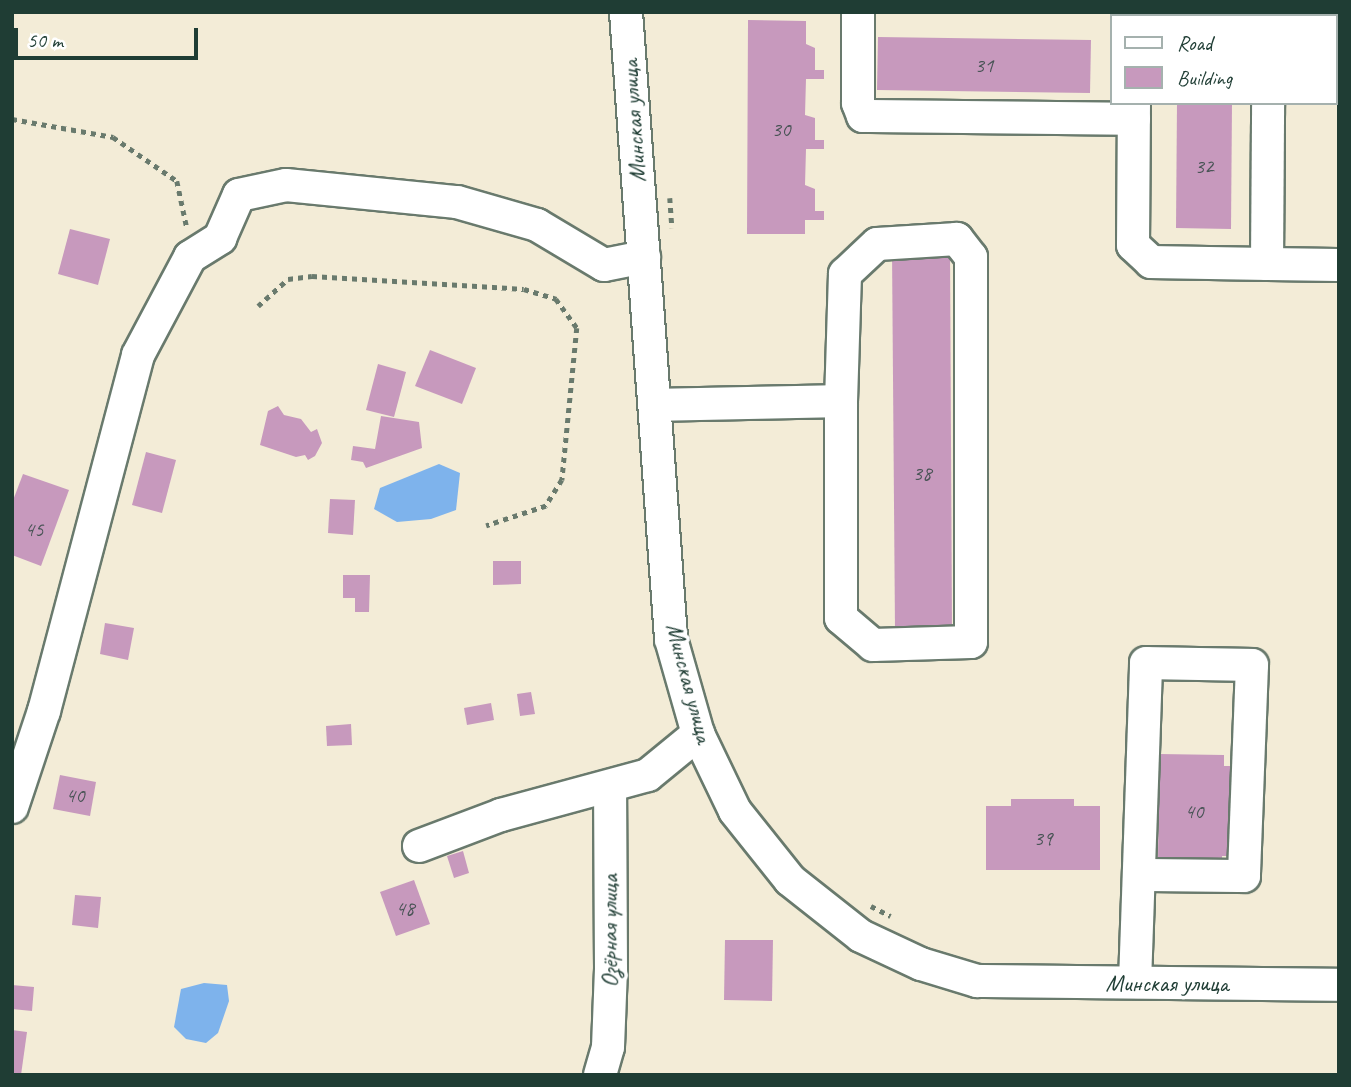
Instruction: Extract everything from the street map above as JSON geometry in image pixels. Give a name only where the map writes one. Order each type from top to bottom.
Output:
[{"type":"street","name":"Минская улица","points":[[626,12],[671,639],[698,734],[735,811],[790,880],[861,936],[921,964],[977,981],[1339,985]]},
{"type":"street","points":[[858,12],[858,103],[863,116],[1134,111],[1132,245],[1151,262],[1339,265]]},
{"type":"street","points":[[1267,264],[1268,105]]},
{"type":"street","points":[[12,807],[44,711],[138,355],[190,257],[220,239],[239,195],[286,185],[457,202],[537,225],[604,265],[644,257]]},
{"type":"street","points":[[957,239],[971,257],[971,642],[873,645],[841,618],[841,401],[845,274],[877,244],[957,239]]},
{"type":"street","points":[[654,405],[841,401]]},
{"type":"street","points":[[1135,982],[1142,875],[1146,663],[1252,665],[1244,876],[1142,875]]},
{"type":"street","points":[[419,846],[501,816],[648,775],[698,734]]},
{"type":"street","name":"Озёрная улица","points":[[600,1075],[608,1047],[611,969],[610,787]]},
{"type":"path","points":[[12,119],[113,137],[177,181],[190,257]]},
{"type":"path","points":[[258,306],[288,279],[312,276],[524,289],[556,299],[576,328],[562,480],[546,506],[486,526]]},
{"type":"water","points":[[439,464],[460,473],[456,510],[431,519],[397,522],[374,509],[380,488]]},
{"type":"water","points":[[204,983],[227,985],[229,1001],[218,1033],[206,1043],[186,1039],[174,1027],[181,989]]},
{"type":"building","points":[[748,20],[806,21],[806,44],[815,48],[815,70],[824,70],[824,79],[806,79],[805,115],[815,118],[815,140],[824,140],[824,149],[806,149],[805,185],[815,189],[815,211],[824,211],[824,220],[805,220],[805,234],[747,234]]},
{"type":"building","points":[[878,37],[1091,40],[1090,93],[877,90]]},
{"type":"building","points":[[1177,105],[1232,105],[1231,229],[1176,228]]},
{"type":"building","points":[[70,229],[110,239],[98,285],[58,274]]},
{"type":"building","points":[[892,251],[950,251],[952,629],[895,630]]},
{"type":"building","points":[[430,350],[476,368],[462,404],[415,386]]},
{"type":"building","points":[[378,364],[406,372],[394,417],[366,410]]},
{"type":"building","points":[[278,406],[284,415],[301,419],[311,432],[317,429],[322,443],[315,456],[308,460],[305,455],[296,457],[260,445],[268,411]]},
{"type":"building","points":[[381,416],[419,422],[422,448],[366,468],[363,462],[351,460],[353,446],[375,449]]},
{"type":"building","points":[[146,452],[176,460],[162,513],[132,505]]},
{"type":"building","points":[[23,474],[69,490],[41,566],[12,555],[12,503]]},
{"type":"building","points":[[330,499],[355,500],[353,535],[328,533]]},
{"type":"building","points":[[493,561],[521,561],[521,584],[493,585]]},
{"type":"building","points":[[343,575],[370,575],[369,612],[355,612],[355,598],[343,598]]},
{"type":"building","points":[[105,623],[134,628],[128,660],[100,654]]},
{"type":"building","points":[[531,692],[535,714],[520,716],[517,694]]},
{"type":"building","points":[[491,703],[494,720],[467,725],[464,708]]},
{"type":"building","points":[[351,724],[352,745],[327,746],[326,726]]},
{"type":"building","points":[[1159,754],[1224,755],[1224,766],[1231,766],[1229,856],[1222,856],[1222,866],[1158,865]]},
{"type":"building","points":[[60,775],[96,782],[90,816],[53,809]]},
{"type":"building","points":[[1011,799],[1074,799],[1074,806],[1100,806],[1100,870],[986,870],[986,806],[1011,806]]},
{"type":"building","points":[[463,851],[469,873],[454,878],[447,856]]},
{"type":"building","points":[[414,880],[430,924],[396,936],[380,892]]},
{"type":"building","points":[[75,895],[101,897],[98,928],[72,925]]},
{"type":"building","points":[[725,940],[773,940],[772,1001],[724,1000]]},
{"type":"building","points":[[12,985],[34,987],[32,1011],[12,1009]]},
{"type":"building","points":[[12,1030],[27,1032],[21,1075],[12,1075]]}]
